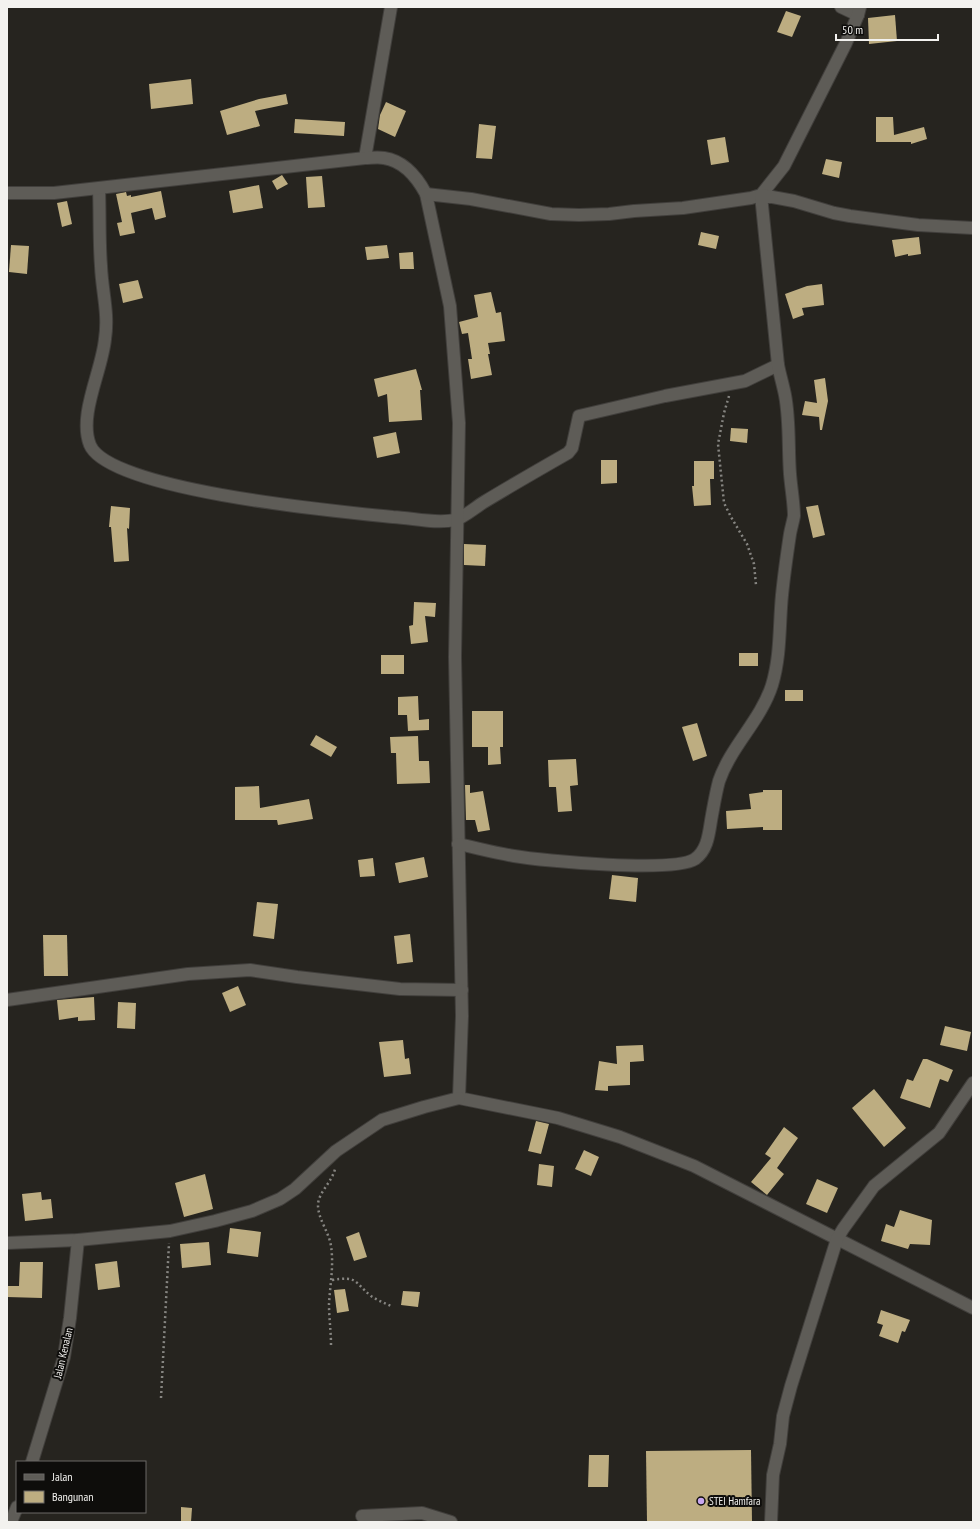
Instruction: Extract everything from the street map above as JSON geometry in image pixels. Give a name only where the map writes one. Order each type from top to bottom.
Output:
[{"type":"street","points":[[365,158],[391,7]]},
{"type":"street","points":[[458,844],[514,856],[662,866],[681,864],[693,860],[700,855],[705,848],[719,782],[726,762],[759,712],[771,687],[777,666],[782,595],[794,515],[785,394],[778,365],[761,195],[787,160],[846,43],[859,11],[841,7]]},
{"type":"street","points":[[7,193],[54,194],[365,158],[385,158],[403,165],[417,178],[426,194],[450,306],[459,423],[456,520],[455,657],[462,990],[459,1098]]},
{"type":"street","points":[[99,189],[101,264],[107,316],[102,358],[87,416],[87,430],[90,446],[98,456],[108,463],[140,476],[207,492],[254,501],[321,510],[427,521],[456,520],[568,453],[572,448],[579,416],[665,396],[745,381],[778,365]]},
{"type":"street","points":[[426,194],[471,199],[551,214],[579,215],[683,208],[751,198],[761,195],[856,217],[918,225],[973,228]]},
{"type":"street","points":[[7,1000],[188,974],[250,970],[400,989],[462,990]]},
{"type":"street","points":[[771,1522],[773,1475],[780,1444],[783,1416],[837,1239],[874,1186],[939,1133],[973,1083]]},
{"type":"street","points":[[7,1243],[78,1240],[170,1231],[252,1211],[280,1199],[295,1190],[336,1151],[382,1120],[459,1098],[558,1118],[620,1137],[694,1166],[973,1308]]},
{"type":"street","name":"Jalan Kenalan","points":[[32,1461],[64,1357],[70,1318],[78,1240]]},
{"type":"street","points":[[11,1522],[16,1510]]},
{"type":"street","points":[[362,1516],[422,1514],[451,1522]]},
{"type":"path","points":[[733,383],[724,413],[718,444],[724,503],[747,544],[754,564],[756,585]]},
{"type":"path","points":[[331,1345],[329,1305],[332,1280],[331,1246],[329,1236],[319,1212],[318,1203],[333,1175],[336,1151]]},
{"type":"path","points":[[162,1398],[170,1231]]},
{"type":"path","points":[[332,1280],[345,1278],[354,1279],[374,1298],[391,1306]]},
{"type":"building","points":[[786,11],[801,16],[792,37],[777,32]]},
{"type":"building","points":[[895,15],[897,41],[869,44],[868,18]]},
{"type":"building","points":[[191,79],[193,104],[151,109],[149,84]]},
{"type":"building","points":[[286,94],[288,104],[255,111],[260,126],[227,135],[220,111],[259,99]]},
{"type":"building","points":[[386,102],[406,111],[395,137],[378,129],[380,115]]},
{"type":"building","points":[[876,117],[893,117],[894,135],[924,127],[927,139],[911,144],[911,142],[876,142]]},
{"type":"building","points":[[295,119],[345,122],[344,136],[294,133]]},
{"type":"building","points":[[479,124],[496,126],[492,159],[476,158]]},
{"type":"building","points":[[725,137],[729,162],[711,165],[707,140]]},
{"type":"building","points":[[826,159],[842,162],[839,178],[822,174]]},
{"type":"building","points":[[282,175],[288,184],[277,190],[272,181]]},
{"type":"building","points":[[322,176],[325,207],[308,208],[306,177]]},
{"type":"building","points":[[259,185],[263,208],[233,213],[229,191]]},
{"type":"building","points":[[161,191],[166,217],[155,220],[152,208],[131,213],[135,233],[120,236],[117,223],[122,222],[116,194],[126,192],[127,196],[131,195],[131,197]]},
{"type":"building","points":[[67,201],[72,224],[62,227],[57,203]]},
{"type":"building","points":[[701,232],[719,236],[716,249],[698,245]]},
{"type":"building","points":[[919,237],[921,254],[908,256],[908,254],[895,257],[892,240]]},
{"type":"building","points":[[11,245],[29,246],[27,274],[9,272]]},
{"type":"building","points":[[387,245],[389,258],[367,260],[365,247]]},
{"type":"building","points":[[413,252],[414,269],[400,269],[399,253]]},
{"type":"building","points":[[138,280],[143,298],[123,303],[119,284]]},
{"type":"building","points":[[822,284],[824,305],[802,308],[804,315],[793,319],[785,294],[807,286]]},
{"type":"building","points":[[491,292],[496,313],[501,312],[505,341],[488,343],[490,354],[488,354],[492,375],[471,379],[468,359],[472,359],[468,333],[462,334],[459,322],[478,317],[474,295]]},
{"type":"building","points":[[416,369],[422,390],[420,390],[422,420],[389,422],[387,394],[378,397],[374,379]]},
{"type":"building","points":[[825,378],[828,401],[822,430],[820,430],[819,417],[802,415],[805,401],[817,403],[814,380]]},
{"type":"building","points":[[731,428],[748,429],[747,443],[730,441]]},
{"type":"building","points":[[396,432],[400,453],[377,458],[373,437]]},
{"type":"building","points":[[601,460],[617,460],[617,483],[601,484]]},
{"type":"building","points":[[694,461],[714,461],[714,479],[710,479],[711,505],[694,506],[692,486],[694,486]]},
{"type":"building","points":[[818,505],[825,535],[813,538],[806,507]]},
{"type":"building","points":[[111,506],[130,508],[129,529],[127,528],[129,561],[114,562],[111,527],[109,527]]},
{"type":"building","points":[[464,544],[486,545],[485,566],[464,565]]},
{"type":"building","points":[[414,602],[436,603],[435,617],[425,616],[428,642],[411,644],[409,626],[413,625]]},
{"type":"building","points":[[739,653],[758,653],[758,666],[739,666]]},
{"type":"building","points":[[381,655],[404,655],[404,674],[381,674]]},
{"type":"building","points":[[785,690],[803,690],[803,701],[785,701]]},
{"type":"building","points":[[418,696],[419,720],[429,719],[429,730],[408,731],[407,715],[398,715],[398,697]]},
{"type":"building","points":[[472,711],[503,711],[503,747],[500,747],[501,764],[488,765],[488,747],[472,747]]},
{"type":"building","points":[[697,723],[707,756],[693,761],[682,727]]},
{"type":"building","points":[[316,735],[337,747],[331,757],[310,745]]},
{"type":"building","points":[[418,736],[419,761],[429,761],[430,783],[397,784],[396,753],[391,753],[390,737]]},
{"type":"building","points":[[576,759],[578,785],[570,786],[572,811],[558,812],[556,787],[549,787],[548,760]]},
{"type":"building","points":[[465,785],[470,785],[470,793],[483,791],[490,830],[478,832],[475,820],[466,820]]},
{"type":"building","points":[[259,786],[260,808],[309,799],[313,819],[278,825],[277,820],[235,820],[235,787]]},
{"type":"building","points":[[763,790],[782,790],[782,830],[763,830],[763,827],[727,829],[726,811],[751,809],[749,794],[763,792]]},
{"type":"building","points":[[424,857],[428,877],[399,883],[395,863]]},
{"type":"building","points":[[373,858],[375,876],[360,877],[358,860]]},
{"type":"building","points":[[612,875],[638,878],[636,902],[609,899]]},
{"type":"building","points":[[257,902],[278,904],[274,939],[253,936]]},
{"type":"building","points":[[410,934],[413,962],[397,964],[394,936]]},
{"type":"building","points":[[43,935],[67,935],[68,976],[44,976]]},
{"type":"building","points":[[238,986],[246,1005],[230,1012],[222,993]]},
{"type":"building","points":[[94,997],[95,1020],[78,1021],[78,1017],[59,1020],[57,1000]]},
{"type":"building","points":[[118,1002],[136,1003],[135,1029],[117,1028]]},
{"type":"building","points":[[945,1026],[971,1032],[967,1051],[940,1045]]},
{"type":"building","points":[[403,1040],[405,1059],[409,1058],[411,1074],[384,1077],[379,1042]]},
{"type":"building","points":[[643,1045],[644,1061],[630,1062],[630,1085],[608,1086],[608,1091],[595,1090],[599,1061],[617,1064],[616,1046]]},
{"type":"building","points":[[923,1059],[927,1059],[953,1070],[948,1082],[940,1079],[930,1108],[900,1098],[907,1079],[913,1081]]},
{"type":"building","points":[[874,1089],[906,1128],[884,1147],[852,1108]]},
{"type":"building","points":[[536,1121],[549,1124],[541,1154],[528,1151]]},
{"type":"building","points":[[784,1127],[798,1138],[777,1168],[784,1174],[767,1195],[751,1182],[771,1158],[765,1154]]},
{"type":"building","points":[[584,1150],[599,1157],[591,1176],[575,1169]]},
{"type":"building","points":[[539,1164],[554,1166],[552,1187],[537,1185]]},
{"type":"building","points":[[205,1174],[213,1209],[184,1217],[175,1183]]},
{"type":"building","points":[[817,1179],[838,1188],[827,1213],[806,1204]]},
{"type":"building","points":[[41,1192],[42,1200],[51,1199],[53,1218],[25,1221],[22,1194]]},
{"type":"building","points":[[900,1210],[932,1220],[930,1245],[910,1244],[908,1249],[881,1241],[886,1224],[894,1227]]},
{"type":"building","points":[[230,1228],[261,1232],[258,1257],[227,1253]]},
{"type":"building","points":[[359,1232],[367,1257],[354,1261],[346,1237]]},
{"type":"building","points":[[209,1242],[211,1265],[182,1268],[180,1244]]},
{"type":"building","points":[[117,1261],[120,1287],[98,1290],[95,1264]]},
{"type":"building","points":[[20,1262],[43,1262],[42,1298],[7,1297],[7,1286],[19,1286]]},
{"type":"building","points":[[345,1289],[349,1311],[337,1313],[334,1290]]},
{"type":"building","points":[[403,1291],[420,1292],[418,1307],[401,1305]]},
{"type":"building","points":[[881,1310],[910,1320],[905,1332],[902,1331],[898,1343],[879,1336],[883,1325],[877,1323]]},
{"type":"building","points":[[751,1450],[752,1522],[647,1522],[646,1451]]},
{"type":"building","points":[[589,1455],[609,1455],[608,1487],[588,1487]]},
{"type":"building","points":[[181,1507],[192,1508],[191,1522],[181,1522]]},
{"type":"place","name":"STEI Hamfara","points":[[701,1501]]}]
